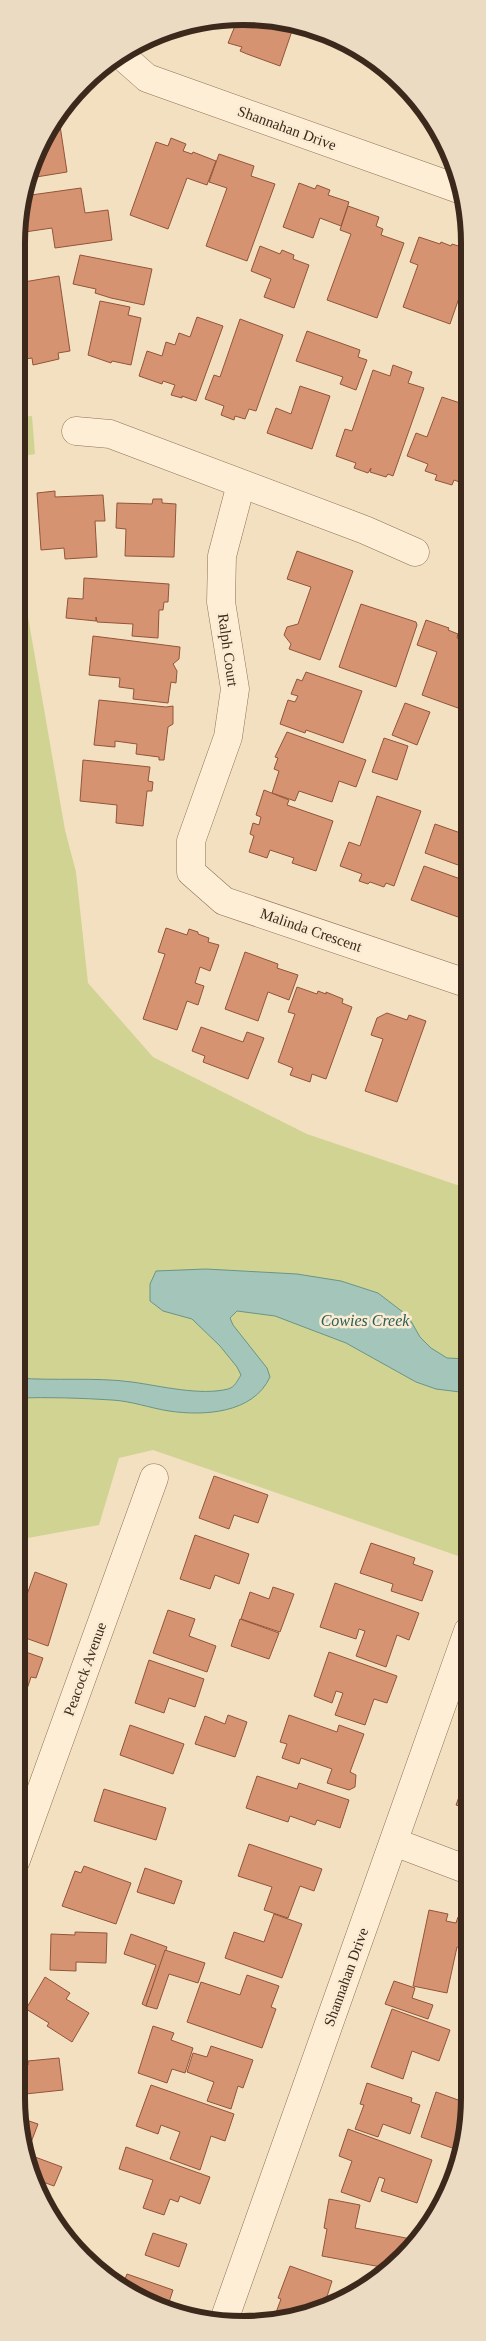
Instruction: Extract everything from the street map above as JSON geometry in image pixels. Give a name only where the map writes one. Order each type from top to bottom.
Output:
[{"type":"street","name":"Shannahan Drive","points":[[126,59],[148,78],[454,187]]},
{"type":"street","points":[[76,431],[110,434],[365,530],[415,552]]},
{"type":"street","name":"Ralph Court","points":[[190,841],[230,727],[235,689],[221,602],[222,556],[241,484]]},
{"type":"street","name":"Malinda Crescent","points":[[190,841],[191,872],[224,901],[461,981]]},
{"type":"street","name":"Peacock Avenue","points":[[25,1835],[154,1478]]},
{"type":"street","name":"Shannahan Drive","points":[[226,2316],[461,1651]]},
{"type":"street","points":[[394,1842],[461,1867]]},
{"type":"green space","points":[[25,416],[32,416],[35,454],[25,456]]},
{"type":"green space","points":[[25,599],[65,830],[76,872],[88,983],[153,1057],[307,1134],[461,1186],[461,1557],[153,1450],[119,1458],[99,1525],[25,1539]]},
{"type":"water","name":"Cowies Creek","points":[[206,1269],[297,1274],[341,1281],[378,1293],[408,1316],[420,1337],[431,1348],[447,1358],[461,1359],[461,1392],[436,1389],[416,1382],[346,1343],[275,1316],[237,1311],[230,1318],[233,1325],[267,1368],[270,1377],[252,1399],[240,1405],[226,1410],[197,1413],[169,1411],[112,1400],[25,1398],[25,1378],[89,1379],[132,1382],[193,1391],[217,1391],[228,1389],[236,1384],[241,1375],[220,1346],[192,1319],[163,1311],[150,1301],[150,1284],[156,1271]]},
{"type":"building","points":[[235,25],[292,30],[280,66],[240,51],[242,47],[228,43]]},
{"type":"building","points":[[60,125],[67,172],[36,177],[47,147]]},
{"type":"building","points":[[171,138],[186,144],[183,151],[192,154],[193,152],[216,161],[207,185],[187,178],[168,229],[130,215],[156,142],[168,146]]},
{"type":"building","points":[[219,154],[254,166],[251,176],[275,184],[247,261],[206,246],[227,188],[209,182]]},
{"type":"building","points":[[299,183],[315,189],[317,185],[330,190],[328,195],[349,202],[341,226],[320,218],[313,238],[283,227]]},
{"type":"building","points":[[81,188],[85,213],[108,210],[112,240],[55,248],[52,228],[25,232],[30,195]]},
{"type":"building","points":[[348,206],[379,217],[376,226],[383,229],[381,235],[404,243],[377,318],[327,300],[351,234],[340,230]]},
{"type":"building","points":[[419,237],[440,244],[441,242],[451,246],[452,244],[461,247],[461,292],[450,324],[403,307],[418,265],[410,262]]},
{"type":"building","points":[[260,246],[280,254],[282,250],[294,255],[293,259],[309,265],[294,308],[264,297],[271,279],[251,271]]},
{"type":"building","points":[[80,255],[152,269],[144,305],[111,298],[95,293],[96,289],[73,284]]},
{"type":"building","points":[[59,276],[70,351],[58,353],[59,359],[33,365],[32,358],[25,359],[25,282]]},
{"type":"building","points":[[100,301],[130,307],[128,315],[141,318],[131,365],[112,361],[111,363],[88,355]]},
{"type":"building","points":[[197,317],[223,326],[196,401],[182,396],[182,398],[171,395],[175,385],[163,381],[162,384],[139,376],[147,351],[162,356],[166,342],[175,345],[179,333],[190,337]]},
{"type":"building","points":[[240,319],[283,335],[256,411],[249,409],[245,419],[235,416],[234,420],[221,415],[224,406],[205,399],[214,375],[220,377]]},
{"type":"building","points":[[307,331],[360,350],[358,357],[367,360],[356,390],[340,384],[343,377],[296,361]]},
{"type":"building","points":[[393,365],[412,372],[408,383],[424,388],[393,476],[388,474],[386,477],[370,472],[371,468],[368,473],[354,468],[356,463],[336,456],[345,429],[352,431],[373,370],[390,376]]},
{"type":"building","points":[[300,386],[330,396],[312,449],[267,433],[276,408],[291,414]]},
{"type":"building","points":[[442,397],[461,403],[461,483],[454,480],[452,485],[435,480],[437,475],[425,471],[428,464],[407,456],[416,433],[427,437]]},
{"type":"building","points":[[55,491],[55,497],[103,495],[105,521],[95,521],[97,557],[65,559],[64,548],[41,550],[37,493]]},
{"type":"building","points":[[153,499],[162,499],[162,503],[176,504],[174,557],[125,556],[126,529],[116,528],[117,503],[152,504]]},
{"type":"building","points":[[297,551],[353,571],[320,660],[289,649],[291,644],[284,635],[287,627],[298,624],[311,587],[287,579]]},
{"type":"building","points":[[84,578],[169,584],[168,602],[164,602],[163,610],[159,610],[158,638],[132,636],[133,624],[97,622],[96,617],[96,621],[66,618],[68,598],[83,599]]},
{"type":"building","points":[[361,604],[416,622],[417,625],[396,687],[339,667]]},
{"type":"building","points":[[426,620],[449,628],[448,630],[458,634],[457,638],[461,639],[461,700],[458,708],[422,695],[437,652],[417,645]]},
{"type":"building","points":[[93,636],[180,647],[179,659],[173,664],[177,671],[176,683],[171,682],[168,703],[133,699],[134,689],[119,687],[120,678],[89,675]]},
{"type":"building","points":[[306,672],[362,691],[343,743],[306,730],[305,733],[280,724],[288,700],[295,702],[298,696],[291,694],[297,679],[302,681]]},
{"type":"building","points":[[99,700],[166,707],[173,706],[173,724],[168,727],[164,760],[159,760],[159,757],[136,754],[137,744],[115,741],[115,747],[94,745]]},
{"type":"building","points":[[405,703],[430,712],[417,745],[392,735]]},
{"type":"building","points":[[287,732],[366,760],[356,787],[339,781],[332,802],[299,791],[295,801],[272,793],[279,771],[274,769],[278,758],[275,757]]},
{"type":"building","points":[[384,738],[408,746],[397,780],[372,772]]},
{"type":"building","points":[[83,760],[150,767],[148,781],[153,782],[152,791],[147,791],[143,826],[116,823],[117,805],[80,801]]},
{"type":"building","points":[[264,790],[289,800],[287,805],[333,821],[316,871],[292,863],[294,858],[270,850],[267,858],[249,852],[254,836],[250,834],[253,823],[259,825],[261,817],[256,815]]},
{"type":"building","points":[[377,796],[421,811],[394,886],[386,883],[384,887],[370,882],[368,884],[359,881],[362,874],[340,866],[349,842],[360,846]]},
{"type":"building","points":[[435,824],[461,833],[461,866],[425,853]]},
{"type":"building","points":[[424,866],[461,879],[461,918],[411,900]]},
{"type":"building","points":[[166,928],[187,935],[189,929],[209,938],[208,942],[219,945],[210,971],[200,967],[195,983],[204,986],[198,1005],[187,1001],[177,1030],[143,1019],[165,954],[158,952]]},
{"type":"building","points":[[245,952],[278,964],[277,968],[298,975],[289,1000],[268,992],[258,1021],[225,1009]]},
{"type":"building","points":[[297,987],[317,994],[318,991],[326,994],[326,992],[343,999],[342,1003],[352,1007],[326,1079],[312,1074],[310,1082],[290,1075],[293,1068],[278,1062],[295,1014],[288,1012]]},
{"type":"building","points":[[387,1013],[407,1020],[409,1015],[426,1021],[397,1102],[365,1091],[383,1039],[371,1035],[377,1018]]},
{"type":"building","points":[[201,1027],[243,1042],[247,1032],[264,1038],[248,1079],[203,1062],[205,1056],[192,1051]]},
{"type":"building","points":[[214,1476],[268,1495],[258,1523],[234,1515],[229,1529],[199,1518]]},
{"type":"building","points":[[195,1535],[249,1554],[239,1584],[215,1575],[210,1589],[180,1579]]},
{"type":"building","points":[[371,1543],[415,1558],[413,1564],[433,1571],[422,1601],[391,1591],[393,1584],[360,1573]]},
{"type":"building","points":[[35,1572],[67,1584],[48,1646],[25,1638],[25,1600]]},
{"type":"building","points":[[335,1583],[419,1613],[409,1640],[397,1635],[386,1667],[356,1656],[365,1631],[359,1629],[356,1639],[320,1627]]},
{"type":"building","points":[[273,1587],[294,1594],[280,1632],[241,1619],[250,1592],[269,1599]]},
{"type":"building","points":[[168,1610],[195,1619],[189,1636],[216,1646],[207,1672],[153,1653]]},
{"type":"building","points":[[240,1619],[279,1633],[269,1659],[231,1646]]},
{"type":"building","points":[[25,1652],[43,1658],[36,1678],[31,1677],[27,1689],[25,1688]]},
{"type":"building","points":[[329,1652],[397,1676],[387,1703],[374,1699],[365,1725],[335,1715],[343,1693],[336,1691],[332,1703],[314,1696]]},
{"type":"building","points":[[149,1660],[204,1679],[195,1707],[169,1698],[164,1713],[135,1703]]},
{"type":"building","points":[[228,1715],[247,1722],[235,1757],[195,1744],[205,1716],[225,1724]]},
{"type":"building","points":[[289,1715],[337,1732],[339,1725],[364,1734],[350,1772],[356,1775],[355,1787],[349,1790],[327,1783],[332,1769],[301,1758],[299,1764],[282,1758],[287,1744],[280,1742]]},
{"type":"building","points":[[130,1725],[184,1744],[173,1774],[120,1755]]},
{"type":"building","points":[[257,1776],[297,1789],[299,1783],[349,1800],[340,1828],[317,1820],[315,1825],[290,1816],[288,1822],[246,1808]]},
{"type":"building","points":[[104,1789],[166,1808],[156,1840],[94,1821]]},
{"type":"building","points":[[461,1792],[461,1807],[456,1805]]},
{"type":"building","points":[[249,1844],[322,1869],[314,1891],[300,1886],[288,1918],[264,1910],[272,1887],[238,1876]]},
{"type":"building","points":[[84,1866],[131,1883],[116,1924],[62,1906],[75,1871],[81,1873]]},
{"type":"building","points":[[145,1868],[182,1881],[174,1904],[137,1892]]},
{"type":"building","points":[[429,1910],[448,1914],[446,1921],[456,1923],[458,1917],[461,1918],[461,1948],[457,1947],[447,1993],[413,1986]]},
{"type":"building","points":[[274,1914],[302,1924],[282,1978],[225,1958],[234,1932],[264,1942]]},
{"type":"building","points":[[75,1932],[107,1933],[106,1963],[76,1962],[76,1971],[50,1970],[51,1934],[75,1935]]},
{"type":"building","points":[[131,1934],[167,1947],[146,2006],[142,2004],[156,1965],[124,1954]]},
{"type":"building","points":[[165,1950],[205,1963],[198,1983],[169,1974],[157,2009],[146,2006]]},
{"type":"building","points":[[247,1975],[279,1986],[271,2007],[276,2009],[262,2048],[187,2022],[201,1982],[240,1995]]},
{"type":"building","points":[[45,1977],[70,1993],[66,1999],[89,2013],[72,2042],[47,2026],[49,2023],[26,2009]]},
{"type":"building","points":[[394,1981],[415,1988],[412,1998],[433,2005],[428,2019],[385,2004]]},
{"type":"building","points":[[392,2009],[450,2030],[439,2061],[412,2051],[403,2079],[371,2067]]},
{"type":"building","points":[[153,2026],[174,2033],[171,2040],[193,2048],[185,2073],[172,2069],[167,2083],[138,2073]]},
{"type":"building","points":[[211,2046],[253,2060],[243,2088],[238,2086],[231,2109],[207,2101],[214,2082],[187,2072],[193,2053],[207,2057]]},
{"type":"building","points":[[59,2058],[63,2090],[25,2094],[25,2066],[28,2065],[28,2061]]},
{"type":"building","points":[[367,2083],[412,2098],[411,2102],[420,2105],[410,2134],[383,2124],[378,2137],[355,2129],[364,2105],[360,2104]]},
{"type":"building","points":[[151,2085],[234,2114],[225,2141],[211,2136],[200,2170],[170,2159],[180,2132],[161,2125],[158,2134],[136,2126]]},
{"type":"building","points":[[436,2092],[461,2101],[455,2149],[421,2137]]},
{"type":"building","points":[[26,2120],[38,2124],[30,2145]]},
{"type":"building","points":[[348,2129],[432,2160],[417,2203],[381,2191],[385,2179],[379,2177],[370,2202],[341,2192],[352,2161],[339,2156]]},
{"type":"building","points":[[126,2147],[210,2177],[200,2204],[180,2196],[178,2202],[170,2199],[164,2215],[143,2208],[153,2180],[119,2169]]},
{"type":"building","points":[[33,2156],[62,2167],[54,2186],[42,2182]]},
{"type":"building","points":[[329,2199],[360,2205],[355,2228],[410,2239],[381,2267],[322,2256],[327,2229],[324,2228]]},
{"type":"building","points":[[153,2233],[187,2244],[179,2267],[145,2255]]},
{"type":"building","points":[[290,2266],[332,2281],[326,2299],[299,2309],[276,2313],[281,2299],[278,2298]]},
{"type":"building","points":[[127,2274],[173,2290],[169,2302],[147,2294],[124,2281]]}]
